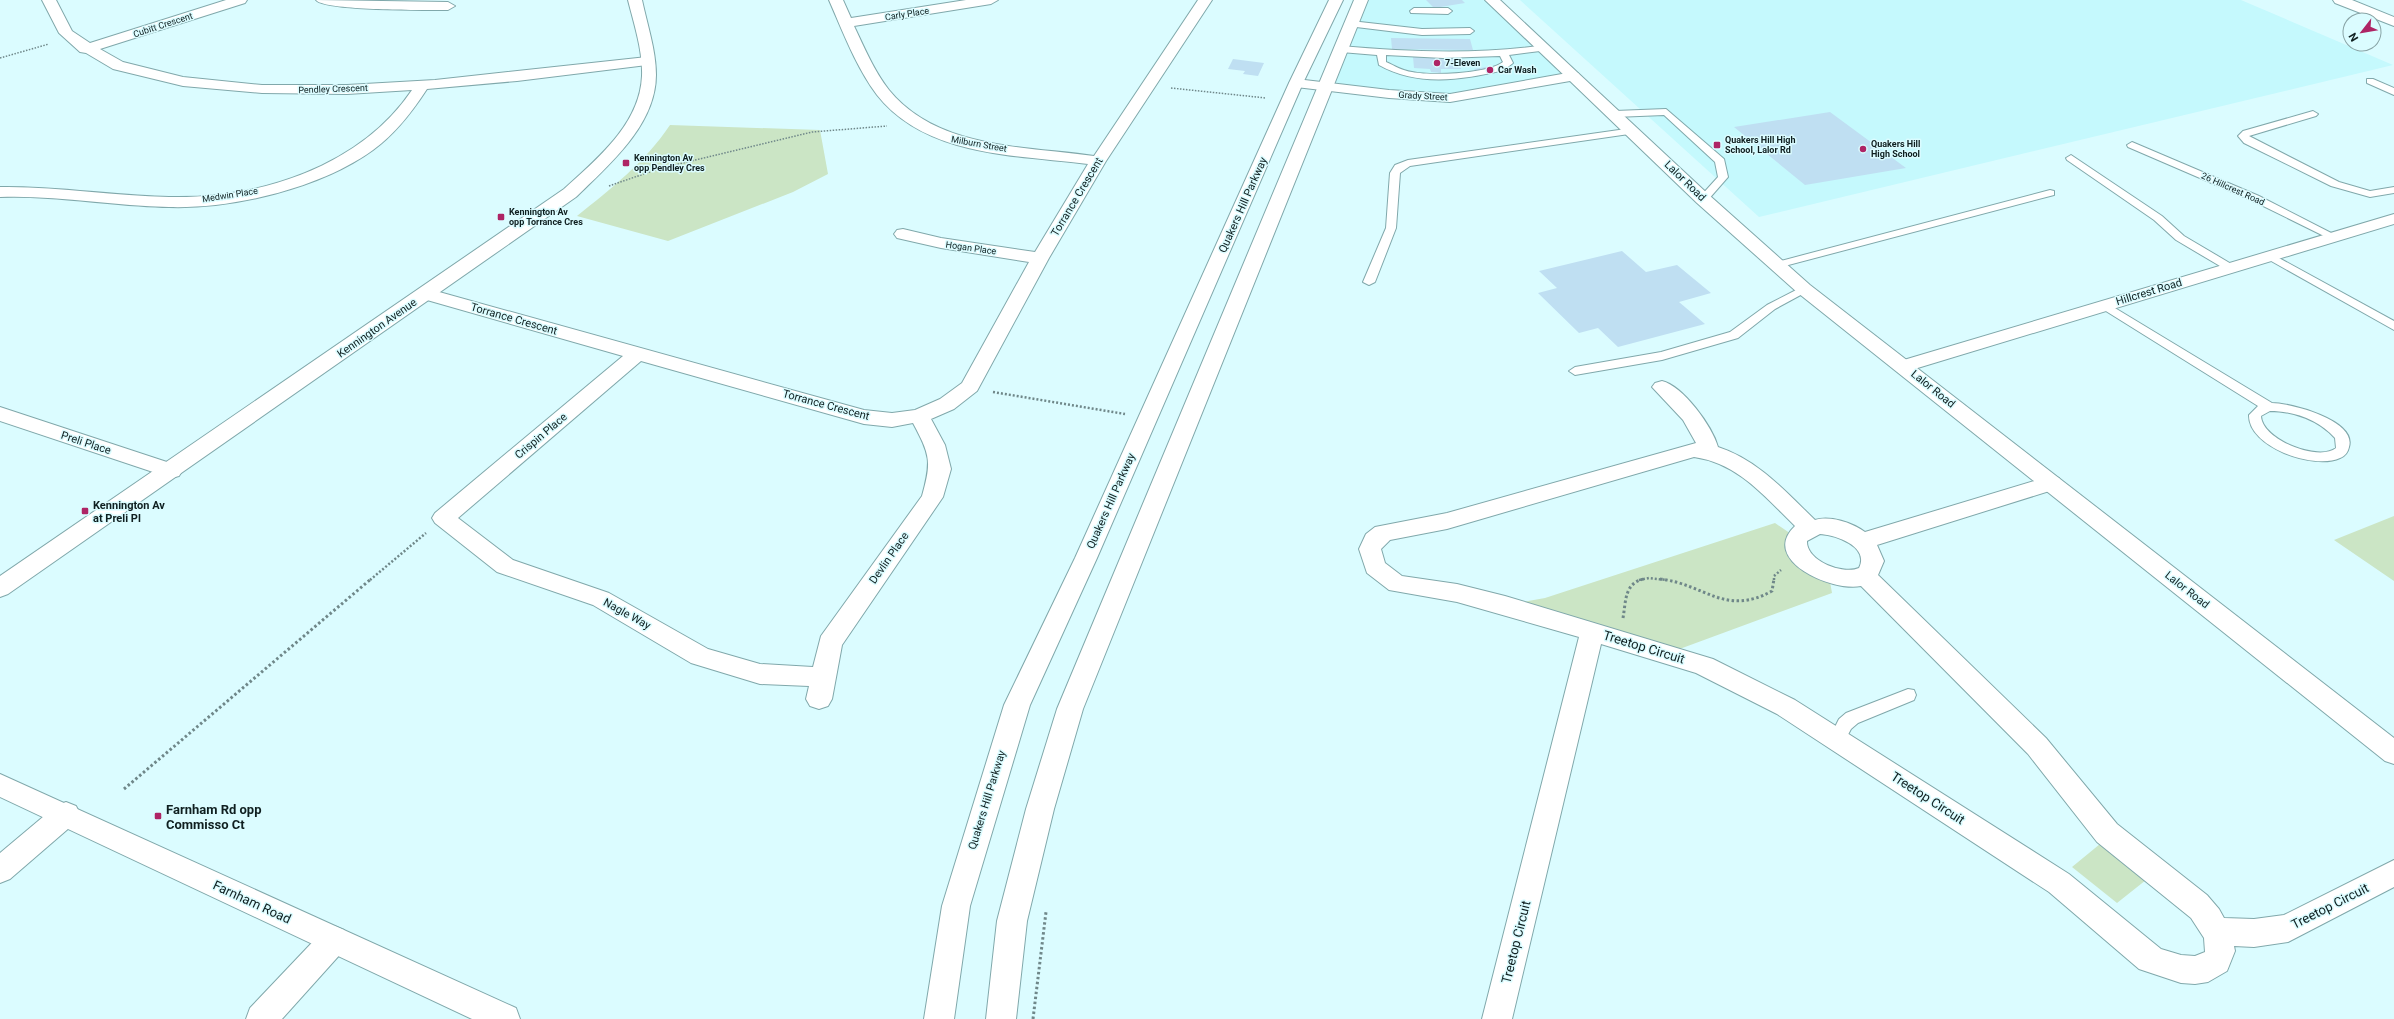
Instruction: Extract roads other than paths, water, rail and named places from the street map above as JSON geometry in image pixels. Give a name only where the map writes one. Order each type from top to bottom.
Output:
[{"type":"street","name":"Pendley Crescent","points":[[49,0],[63,29],[71,38],[85,49],[108,61],[144,73],[232,88],[322,90],[423,84],[558,72],[647,61]]},
{"type":"street","name":"Cubitt Crescent","points":[[85,49],[240,0]]},
{"type":"street","points":[[323,0],[363,5],[448,6]]},
{"type":"street","name":"Kennington Avenue","points":[[0,588],[171,471],[570,193],[598,168],[615,148],[641,111],[647,93],[650,76],[635,0]]},
{"type":"street","name":"Milburn Street","points":[[836,0],[877,87],[887,99],[919,126],[951,139],[970,144],[1098,162]]},
{"type":"street","name":"Carly Place","points":[[847,23],[991,0]]},
{"type":"street","name":"Torrance Crescent","points":[[426,294],[864,417],[892,420],[919,416],[947,404],[970,387],[1040,258],[1098,162],[1147,85],[1205,0]]},
{"type":"street","name":"Quakers Hill Parkway","points":[[939,1019],[956,906],[1017,705],[1089,551],[1296,83],[1336,0]]},
{"type":"street","points":[[1001,1019],[1012,921],[1040,809],[1070,709],[1221,337],[1327,87],[1361,0]]},
{"type":"street","name":"Lalor Road","points":[[1492,0],[1615,114],[1703,199],[1804,289],[1904,366],[2394,753]]},
{"type":"street","points":[[2340,0],[2394,22]]},
{"type":"street","name":"Grady Street","points":[[1296,83],[1417,97],[1450,98],[1573,76]]},
{"type":"street","name":"Medwin Place","points":[[0,192],[30,191],[170,202],[219,198],[260,190],[321,171],[367,147],[389,128],[423,84]]},
{"type":"street","name":"Hillcrest Road","points":[[1904,366],[2105,306],[2268,255],[2394,219]]},
{"type":"street","name":"Hogan Place","points":[[903,234],[941,243],[1040,258]]},
{"type":"street","name":"Crispin Place","points":[[443,518],[638,353]]},
{"type":"street","points":[[1662,387],[1699,424],[1706,437],[1708,451]]},
{"type":"street","name":"Preli Place","points":[[0,414],[171,471]]},
{"type":"street","name":"Devlin Place","points":[[820,688],[830,643],[932,497],[940,469],[935,445],[919,416]]},
{"type":"street","name":"Treetop Circuit","points":[[1810,528],[1747,468],[1736,461],[1708,451],[1684,451],[1447,522],[1383,533],[1374,540],[1370,549],[1375,567],[1387,578],[1397,584],[1457,593],[1498,603],[1704,666],[1742,683],[1786,707],[1837,739],[2059,883],[2150,959],[2163,966],[2194,971],[2205,970],[2214,965],[2219,956],[2219,945],[2215,931],[2202,909],[2108,833],[2088,812],[2059,771],[2037,746],[1864,575]]},
{"type":"street","points":[[1862,541],[2052,484]]},
{"type":"street","name":"Nagle Way","points":[[443,518],[505,566],[601,599],[700,656],[760,674],[820,688]]},
{"type":"street","points":[[1820,526],[1842,530],[1862,541],[1869,549],[1873,564],[1870,570],[1864,575],[1854,578],[1829,576],[1816,570],[1804,560],[1796,546],[1796,538],[1802,532],[1810,528],[1820,526]]},
{"type":"street","name":"Treetop Circuit","points":[[1497,1019],[1592,631]]},
{"type":"street","name":"Farnham Road","points":[[0,785],[66,814],[505,1019]]},
{"type":"street","points":[[0,870],[66,814]]},
{"type":"street","name":"Treetop Circuit","points":[[2215,931],[2254,933],[2288,928],[2394,873]]},
{"type":"street","points":[[260,1019],[334,940]]},
{"type":"lane","points":[[1414,10],[1448,11]]},
{"type":"lane","points":[[1351,24],[1422,32],[1470,31]]},
{"type":"lane","points":[[1341,49],[1381,52],[1504,54],[1545,48]]},
{"type":"lane","points":[[1381,52],[1382,63],[1392,70],[1437,78],[1501,68],[1508,63],[1504,54]]},
{"type":"lane","points":[[2370,81],[2394,92]]},
{"type":"lane","points":[[1615,114],[1666,112],[1720,161],[1723,177],[1703,199]]},
{"type":"lane","points":[[2313,114],[2246,133],[2243,136],[2248,141],[2341,186],[2370,194],[2394,190]]},
{"type":"lane","points":[[1369,282],[1391,228],[1395,173],[1399,167],[1408,163],[1633,131]]},
{"type":"lane","name":"26 Hillcrest Road","points":[[2132,145],[2255,198],[2332,236]]},
{"type":"lane","points":[[2071,158],[2158,218],[2180,238],[2229,267]]},
{"type":"lane","points":[[1777,265],[2050,193]]},
{"type":"lane","points":[[2268,255],[2394,326]]},
{"type":"lane","points":[[1574,371],[1662,356],[1728,337],[1743,330],[1771,307],[1804,289]]},
{"type":"lane","points":[[2105,306],[2269,407],[2296,410],[2323,421],[2341,437],[2344,444],[2342,451],[2335,455],[2324,457],[2311,456],[2289,450],[2269,439],[2255,422],[2255,415],[2260,410],[2269,407]]},
{"type":"lane","points":[[1837,739],[1845,724],[1852,718],[1908,695]]},
{"type":"place","name":"7-Eleven","points":[[1437,63]]},
{"type":"place","name":"Car Wash","points":[[1490,70]]},
{"type":"place","name":"Quakers Hill High School, Lalor Rd","points":[[1717,145]]},
{"type":"place","name":"Quakers Hill High School","points":[[1863,149]]},
{"type":"place","name":"Kennington Av opp Pendley Cres","points":[[626,163]]},
{"type":"place","name":"Kennington Av opp Torrance Cres","points":[[501,217]]},
{"type":"place","name":"Kennington Av at Preli Pl","points":[[85,511]]},
{"type":"place","name":"Farnham Rd opp Commisso Ct","points":[[158,816]]}]
